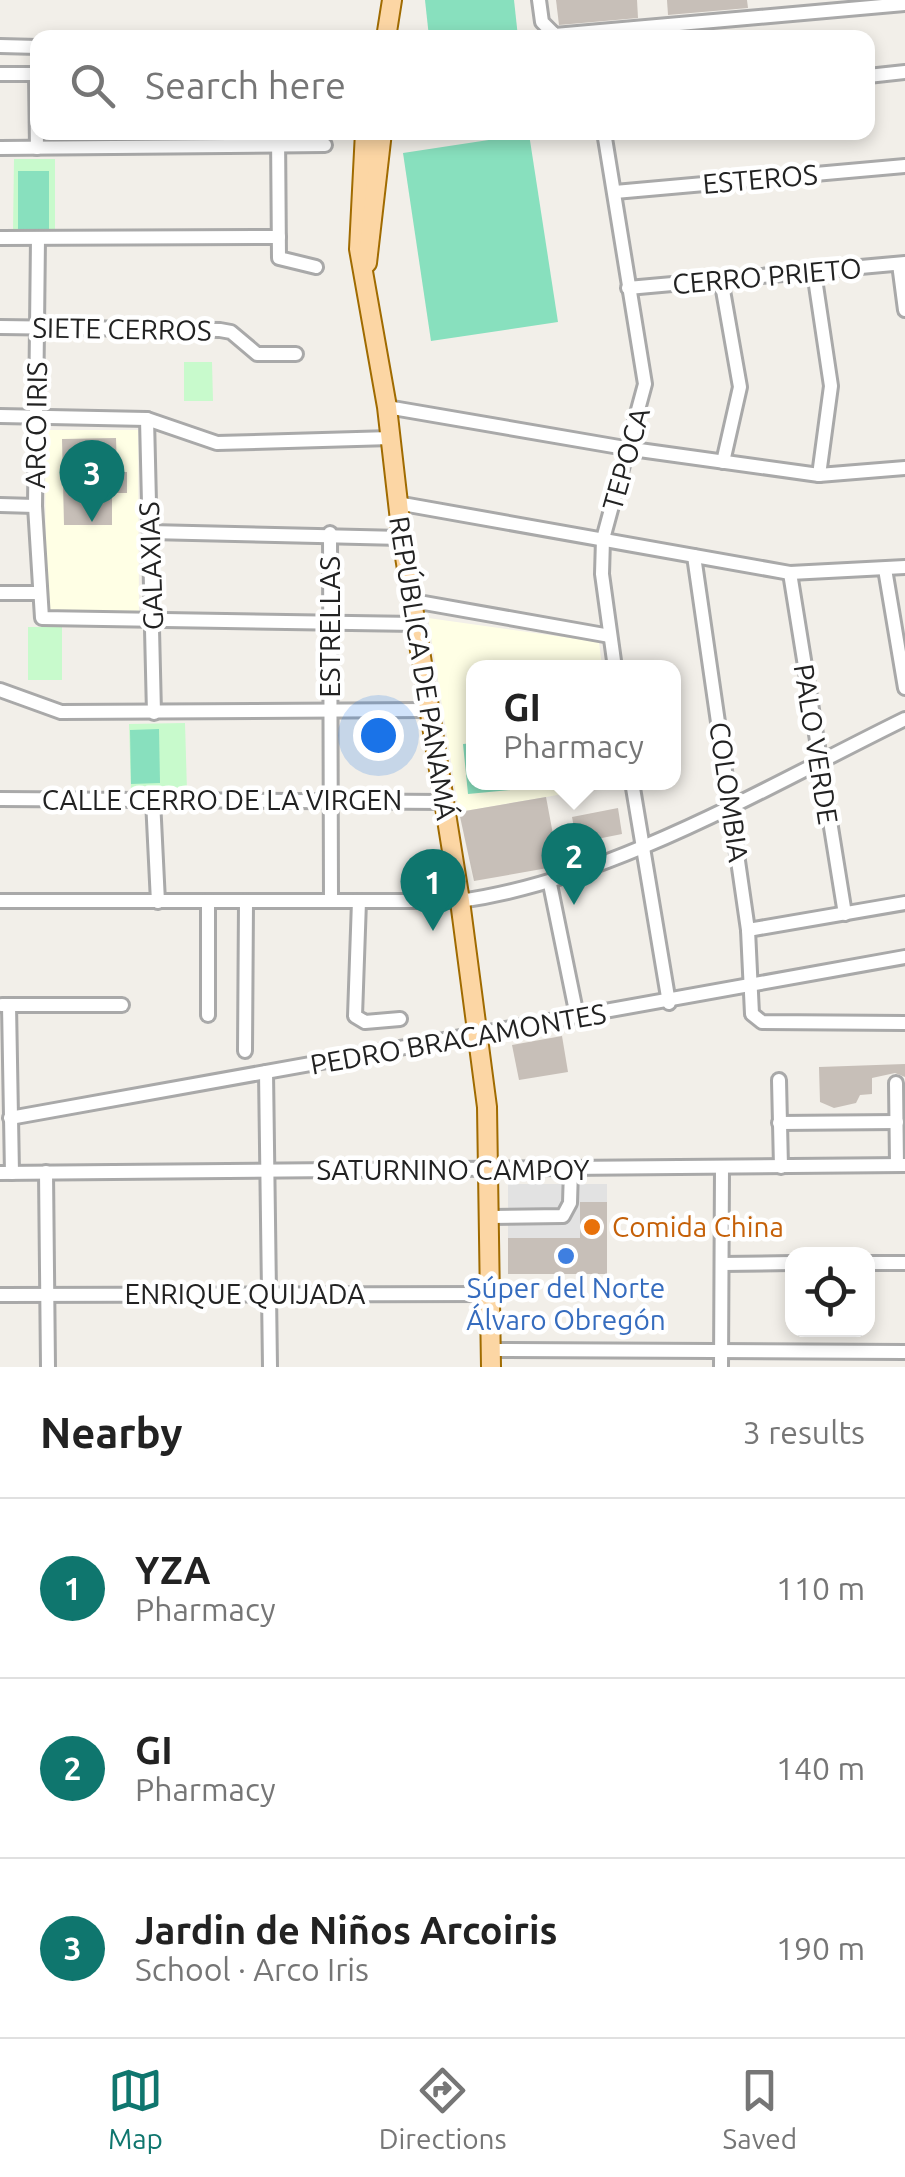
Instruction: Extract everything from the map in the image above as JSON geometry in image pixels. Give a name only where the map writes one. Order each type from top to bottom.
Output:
[{"type":"main road","points":[[378,30],[383,0]]},
{"type":"main road","points":[[388,30],[396,0]]},
{"type":"main road","points":[[394,30],[396,0]]},
{"type":"main road","name":"REPÚBLICA DE PANAMÁ","points":[[364,140],[358,236],[387,407],[402,538],[478,1037],[490,1170],[491,1358]]},
{"type":"main road","points":[[371,240],[365,204],[373,140]]},
{"type":"main road","name":"REPÚBLICA DE PANAMÁ","points":[[366,269],[381,140]]},
{"type":"street","points":[[539,0],[542,22],[549,30]]},
{"type":"street","points":[[621,30],[905,4]]},
{"type":"street","points":[[0,46],[30,47]]},
{"type":"street","points":[[875,75],[905,72]]},
{"type":"street","points":[[0,74],[30,74]]},
{"type":"street","points":[[37,140],[37,148]]},
{"type":"street","points":[[0,148],[251,140]]},
{"type":"street","points":[[278,140],[280,262],[316,267]]},
{"type":"street","points":[[286,140],[326,145]]},
{"type":"street","name":"TEPOCA","points":[[605,140],[645,394],[625,448],[603,538],[614,660]]},
{"type":"street","name":"ESTEROS","points":[[615,192],[905,166]]},
{"type":"street","points":[[0,238],[279,237]]},
{"type":"street","name":"ARCO IRIS","points":[[38,238],[39,612],[50,620],[153,622]]},
{"type":"street","points":[[902,264],[905,310]]},
{"type":"street","name":"CERRO PRIETO","points":[[628,288],[902,264]]},
{"type":"street","points":[[814,272],[831,386],[819,474]]},
{"type":"street","points":[[722,279],[740,387],[724,462]]},
{"type":"street","name":"SIETE CERROS","points":[[0,327],[220,330],[231,332],[258,354],[296,354]]},
{"type":"street","points":[[387,407],[625,448],[819,474],[905,468]]},
{"type":"street","points":[[0,416],[146,419],[205,442],[391,438]]},
{"type":"street","name":"GALAXIAS","points":[[146,419],[154,713]]},
{"type":"street","points":[[398,503],[790,573],[905,567]]},
{"type":"street","points":[[0,505],[36,506]]},
{"type":"street","points":[[150,532],[330,533],[402,538]]},
{"type":"street","name":"ESTRELLAS","points":[[330,533],[331,901]]},
{"type":"street","name":"COLOMBIA","points":[[694,556],[748,930],[754,986],[752,1014],[762,1022],[905,1022]]},
{"type":"street","points":[[885,569],[905,688]]},
{"type":"street","name":"PALO VERDE","points":[[790,573],[845,914]]},
{"type":"street","points":[[0,594],[38,593]]},
{"type":"street","points":[[413,601],[610,636]]},
{"type":"street","points":[[153,622],[416,624]]},
{"type":"street","points":[[0,690],[61,712],[428,710]]},
{"type":"street","points":[[0,901],[460,901],[550,884],[642,846],[905,719]]},
{"type":"street","points":[[633,790],[669,1003]]},
{"type":"street","name":"CALLE CERRO DE LA VIRGEN","points":[[0,799],[444,802]]},
{"type":"street","points":[[153,800],[158,902]]},
{"type":"street","points":[[550,884],[578,1016]]},
{"type":"street","points":[[360,901],[356,1016],[365,1022],[400,1019]]},
{"type":"street","points":[[208,902],[208,1015]]},
{"type":"street","points":[[245,1051],[246,902]]},
{"type":"street","points":[[748,930],[905,903]]},
{"type":"street","name":"PEDRO BRACAMONTES","points":[[10,1118],[669,1003],[905,957]]},
{"type":"street","points":[[6,1173],[10,1118],[4,1005],[122,1004]]},
{"type":"street","points":[[266,1072],[270,1367]]},
{"type":"street","points":[[779,1080],[781,1167]]},
{"type":"street","points":[[896,1083],[901,1165]]},
{"type":"street","points":[[779,1124],[897,1122]]},
{"type":"street","name":"SATURNINO CAMPOY","points":[[6,1173],[901,1165]]},
{"type":"street","points":[[721,1360],[722,1168]]},
{"type":"street","points":[[490,1217],[563,1216],[570,1202],[571,1169]]},
{"type":"street","points":[[46,1172],[48,1367]]},
{"type":"street","points":[[875,1263],[905,1263]]},
{"type":"street","points":[[722,1264],[785,1264]]},
{"type":"street","name":"ENRIQUE QUIJADA","points":[[0,1295],[491,1294]]},
{"type":"street","points":[[491,1358],[721,1360],[905,1352]]},
{"type":"shaded area","points":[[45,430],[138,430],[139,614],[46,615]]},
{"type":"shaded area","points":[[428,618],[599,642],[601,660],[466,660],[466,790],[587,790],[459,812]]},
{"type":"shaded area","points":[[508,1184],[607,1184],[607,1202],[580,1202],[580,1238],[508,1238]]},
{"type":"green space","points":[[425,0],[514,0],[517,30],[428,30]]},
{"type":"green space","points":[[489,140],[530,140],[558,322],[431,341],[403,153]]},
{"type":"green space","points":[[14,159],[55,159],[55,231],[13,232]]},
{"type":"green space","points":[[18,171],[49,171],[49,230],[18,230]]},
{"type":"green space","points":[[184,362],[212,362],[213,401],[184,401]]},
{"type":"green space","points":[[28,627],[62,627],[62,680],[28,680]]},
{"type":"green space","points":[[185,723],[187,791],[131,792],[129,724]]},
{"type":"green space","points":[[159,729],[160,783],[131,784],[130,730]]},
{"type":"green space","points":[[468,790],[511,790],[468,794]]},
{"type":"building","points":[[556,0],[637,0],[638,18],[559,25]]},
{"type":"building","points":[[667,0],[747,0],[748,8],[668,15]]},
{"type":"building","points":[[116,438],[117,472],[127,472],[127,493],[112,493],[112,525],[64,525],[62,439]]},
{"type":"building","points":[[546,797],[559,866],[474,881],[459,812]]},
{"type":"building","points":[[618,808],[622,834],[577,843],[572,817]]},
{"type":"building","points":[[562,1036],[568,1072],[519,1080],[512,1045]]},
{"type":"building","points":[[905,1064],[905,1077],[895,1073],[872,1078],[872,1094],[860,1095],[856,1103],[834,1108],[820,1102],[819,1067]]},
{"type":"building","points":[[580,1202],[607,1202],[607,1274],[508,1274],[508,1238],[580,1238]]},
{"type":"place","name":"Jardin de Niños Arcoiris","points":[[92,522]]},
{"type":"place","name":"GI","points":[[574,905]]},
{"type":"place","name":"YZA","points":[[433,931]]},
{"type":"place","name":"Comida China","points":[[592,1227]]},
{"type":"place","name":"Súper del Norte Álvaro Obregón","points":[[566,1256]]}]
